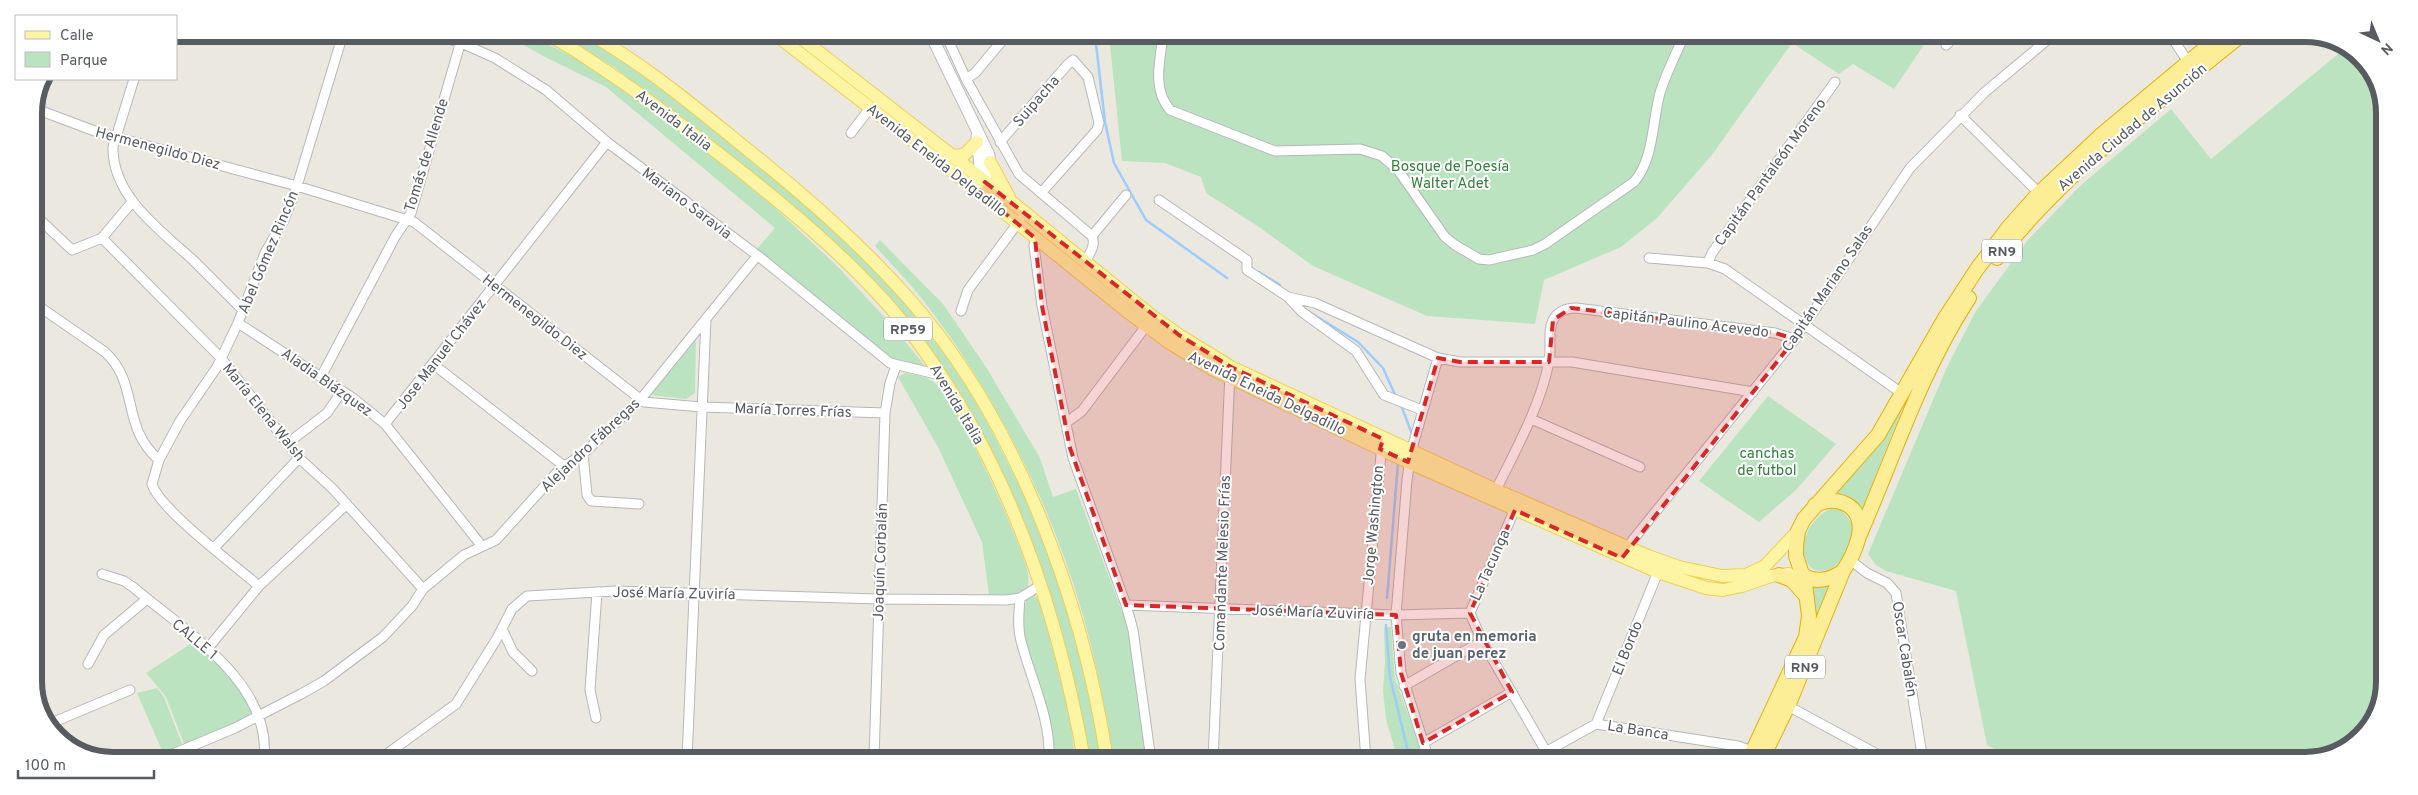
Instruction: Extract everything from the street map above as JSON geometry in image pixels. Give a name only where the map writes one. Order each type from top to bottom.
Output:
[{"type":"highway","name":"Avenida Ciudad de Asunción","points":[[1815,505],[1878,434],[1903,394],[1945,318],[1977,269],[2008,228],[2039,194],[2124,114],[2211,43]]},
{"type":"highway","name":"Avenida Ciudad de Asunción","points":[[1859,537],[1930,364],[1989,269],[2024,225],[2084,165],[2232,43]]},
{"type":"highway","points":[[1815,505],[1826,500],[1834,500],[1848,505],[1857,516],[1860,525],[1859,537]]},
{"type":"highway","name":"RN9","points":[[1756,752],[1806,637],[1809,625],[1803,575],[1796,556],[1798,531],[1815,505]]},
{"type":"highway","name":"RN9","points":[[1757,752],[1788,706],[1859,537]]},
{"type":"highway","points":[[1803,575],[1825,580],[1847,566]]},
{"type":"highway","points":[[1779,575],[1792,580],[1807,598]]},
{"type":"main road","name":"Avenida Italia","points":[[563,43],[626,84],[716,151],[790,212],[878,295],[918,342],[940,375],[999,479],[1013,510],[1041,585],[1070,690],[1082,752]]},
{"type":"main road","name":"Avenida Italia","points":[[605,43],[657,79],[806,198],[869,256],[911,301],[944,342],[994,424],[1022,477],[1048,539],[1087,660],[1104,752]]},
{"type":"main road","name":"Avenida Eneida Delgadillo","points":[[786,43],[870,108],[1085,262],[1178,335],[1230,372]]},
{"type":"main road","name":"Avenida Eneida Delgadillo","points":[[807,43],[951,156],[978,184],[1013,203],[1035,238],[1146,326],[1185,353],[1230,372],[1410,457],[1625,553],[1658,572],[1706,588],[1723,590],[1779,575],[1803,575]]},
{"type":"main road","points":[[936,43],[977,137],[989,154],[990,162],[1013,203]]},
{"type":"main road","points":[[951,156],[964,156],[977,137]]},
{"type":"main road","points":[[977,137],[980,158],[978,184]]},
{"type":"main road","points":[[978,184],[990,162]]},
{"type":"main road","name":"Avenida Eneida Delgadillo","points":[[1410,457],[1496,490],[1517,505]]},
{"type":"main road","name":"Avenida Eneida Delgadillo","points":[[1625,553],[1705,574],[1734,577],[1755,572],[1765,566],[1798,531]]},
{"type":"street","name":"Abel Gómez Rincón","points":[[214,548],[189,528],[158,496],[152,484],[159,460],[180,421],[221,358],[238,323],[265,253],[284,220],[297,186],[340,43]]},
{"type":"street","name":"Tomás de Allende","points":[[322,377],[395,237],[411,212],[460,43]]},
{"type":"street","name":"Mariano Saravia","points":[[470,43],[546,90],[607,142],[757,256],[896,366],[940,375]]},
{"type":"street","points":[[950,43],[966,79],[1019,174],[1092,236],[1094,241],[1092,249],[1085,262]]},
{"type":"street","points":[[966,79],[975,73],[1000,43]]},
{"type":"street","points":[[1162,43],[1158,86],[1161,98],[1170,110],[1275,151],[1360,150],[1382,156],[1398,170],[1445,237],[1470,255],[1489,260],[1533,250],[1634,182],[1640,175],[1646,162],[1660,93],[1681,43]]},
{"type":"street","name":"Capitán Mariano Salas","points":[[1625,553],[1795,339],[1902,177],[1960,115],[2044,43]]},
{"type":"street","points":[[2176,43],[2188,62]]},
{"type":"street","name":"Suipacha","points":[[1000,142],[1073,60],[1088,77],[1098,123],[1096,130],[1041,193]]},
{"type":"street","points":[[134,80],[113,148],[114,166],[120,182],[132,202],[242,309]]},
{"type":"street","name":"Capitán Pantaleón Moreno","points":[[1708,263],[1712,253],[1834,82]]},
{"type":"street","points":[[851,132],[870,108]]},
{"type":"street","name":"Hermenegildo Diez","points":[[42,111],[116,138],[297,186],[407,219],[495,285],[640,400],[647,403],[701,407]]},
{"type":"street","points":[[1960,115],[2039,194]]},
{"type":"street","name":"Jose Manuel Chávez","points":[[385,424],[607,142]]},
{"type":"street","points":[[1092,236],[1126,195]]},
{"type":"street","points":[[1159,200],[1247,260],[1247,270],[1288,297],[1302,312],[1356,351],[1384,396],[1422,410]]},
{"type":"street","points":[[42,222],[72,250],[102,238],[132,202]]},
{"type":"street","points":[[961,311],[968,290],[1021,218]]},
{"type":"street","name":"María Elena Walsh","points":[[102,238],[221,358],[299,458],[347,504],[423,589]]},
{"type":"street","points":[[1035,238],[1034,246],[1042,306],[1070,448],[1126,606],[1136,645],[1150,752]]},
{"type":"street","name":"Alejandro Fábregas","points":[[175,752],[258,717],[324,681],[383,637],[412,606],[423,589],[464,555],[481,545],[496,540],[564,466],[583,454],[640,400],[757,256]]},
{"type":"street","points":[[1649,258],[1708,263],[1725,269],[1903,394]]},
{"type":"street","points":[[1288,297],[1315,303],[1438,358],[1460,362],[1572,362],[1753,392]]},
{"type":"street","name":"Capitán Paulino Acevedo","points":[[1549,362],[1553,320],[1562,311],[1576,308],[1775,333],[1795,339]]},
{"type":"street","points":[[42,309],[106,352],[115,361],[124,377],[136,428],[146,447],[159,460]]},
{"type":"street","points":[[687,752],[706,319]]},
{"type":"street","name":"Aladia Blázquez","points":[[238,323],[322,377],[385,424],[481,545]]},
{"type":"street","points":[[1066,422],[1082,411],[1146,326]]},
{"type":"street","points":[[1426,752],[1404,686],[1396,615],[1406,480],[1422,410],[1438,358]]},
{"type":"street","points":[[1496,490],[1531,418],[1549,362]]},
{"type":"street","points":[[433,364],[564,466]]},
{"type":"street","name":"Joaquín Corbalán","points":[[874,752],[885,413],[890,383],[896,366]]},
{"type":"street","name":"Comandante Melesio Frías","points":[[1214,752],[1230,372]]},
{"type":"street","points":[[288,443],[327,413],[342,391]]},
{"type":"street","name":"María Torres Frías","points":[[701,407],[885,413]]},
{"type":"street","points":[[1531,418],[1640,467]]},
{"type":"street","name":"Jorge Washington","points":[[1365,752],[1360,691],[1364,614],[1382,444]]},
{"type":"street","points":[[583,454],[588,495],[591,501],[638,504]]},
{"type":"street","points":[[259,586],[214,548],[299,458]]},
{"type":"street","points":[[208,648],[259,586],[347,504]]},
{"type":"street","name":"La Tacunga","points":[[1517,505],[1470,613],[1482,641],[1546,752]]},
{"type":"street","name":"Oscar Cabalén","points":[[1847,566],[1867,573],[1886,584],[1896,593],[1922,752]]},
{"type":"street","name":"El Bordo","points":[[1596,724],[1658,572]]},
{"type":"street","name":"CALLE 1","points":[[102,574],[124,581],[208,648],[252,701],[264,738],[264,752]]},
{"type":"street","name":"José María Zuviría","points":[[390,752],[456,704],[516,604],[527,596],[597,592],[694,592],[879,599],[1006,600],[1020,598],[1041,585]]},
{"type":"street","points":[[596,718],[590,690],[591,651],[597,592]]},
{"type":"street","points":[[1020,598],[1018,619],[1020,640],[1034,676],[1048,731],[1049,752]]},
{"type":"street","points":[[88,664],[104,635],[147,599]]},
{"type":"street","name":"José María Zuviría","points":[[1126,606],[1396,615],[1470,613]]},
{"type":"street","points":[[502,629],[513,652],[532,671]]},
{"type":"street","points":[[1404,686],[1482,641]]},
{"type":"street","points":[[55,722],[130,690]]},
{"type":"street","points":[[1423,742],[1512,692]]},
{"type":"street","points":[[1788,706],[1873,752]]},
{"type":"street","name":"La Banca","points":[[1546,752],[1596,724],[1738,746],[1747,752]]},
{"type":"highlighted area","points":[[985,182],[1179,335],[1231,367],[1383,439],[1380,449],[1408,462],[1438,358],[1460,362],[1549,362],[1553,320],[1571,308],[1775,333],[1795,339],[1622,558],[1515,510],[1470,613],[1512,692],[1423,743],[1401,673],[1396,615],[1126,605],[1070,448],[1042,306],[1035,238],[979,192]]},
{"type":"green space","points":[[521,43],[546,43],[585,63],[687,136],[773,206],[837,266],[889,322],[925,366],[895,360],[756,250],[775,228],[606,87]]},
{"type":"green space","points":[[572,43],[595,43],[641,72],[799,196],[888,280],[956,367],[1022,491],[1055,571],[1074,629],[1100,752],[1088,752],[1065,645],[1038,558],[1009,489],[926,345],[699,132],[614,67]]},
{"type":"green space","name":"Bosque de Poesía Walter Adet","points":[[1110,43],[1792,43],[1711,156],[1657,218],[1621,247],[1544,280],[1535,324],[1427,316],[1313,266],[1259,227],[1206,193],[1201,177],[1165,163],[1122,161]]},
{"type":"green space","name":"Bosque de Poesía Walter Adet","points":[[1792,43],[1925,43],[1894,89],[1853,64],[1839,74]]},
{"type":"green space","points":[[2340,52],[2361,70],[2372,91],[2375,109],[2376,682],[2373,700],[2364,721],[2348,738],[2327,749],[2314,752],[2001,752],[1987,745],[1956,591],[1886,571],[1876,565],[1868,554],[1947,367],[1976,311],[2028,240],[2081,185],[2171,109],[2211,159]]},
{"type":"green space","points":[[880,240],[943,304],[986,367],[1040,458],[1053,497],[1076,489],[1124,617],[1135,655],[1146,752],[1113,752],[1096,667],[1069,570],[1054,529],[1017,448],[996,409],[949,335],[923,300],[875,246]]},
{"type":"green space","points":[[1990,257],[1941,332],[1917,377],[1891,436],[1861,517],[1831,494]]},
{"type":"green space","points":[[696,340],[695,393],[686,399],[651,395]]},
{"type":"green space","points":[[905,373],[924,377],[934,382],[957,415],[987,472],[1014,532],[1028,573],[1028,588],[1015,594],[989,595],[982,542],[938,447],[898,377]]},
{"type":"green space","name":"canchas de futbol","points":[[1768,396],[1836,444],[1796,490],[1759,522],[1699,481]]},
{"type":"green space","points":[[1835,507],[1848,518],[1853,531],[1851,545],[1844,557],[1834,566],[1823,571],[1813,569],[1805,558],[1804,542],[1806,534],[1815,520]]},
{"type":"green space","points":[[1834,582],[1803,653],[1806,586]]},
{"type":"green space","points":[[1035,596],[1040,601],[1070,717],[1074,752],[1052,752],[1050,720],[1025,637],[1024,617],[1027,598]]},
{"type":"green space","points":[[1384,627],[1391,627],[1395,679],[1422,752],[1396,752],[1386,719],[1383,691],[1385,663]]},
{"type":"green space","points":[[195,641],[236,683],[249,701],[251,710],[248,718],[185,746],[166,697],[146,673]]},
{"type":"green space","points":[[157,688],[164,697],[182,744],[163,752],[137,693]]},
{"type":"waterway","points":[[1096,43],[1105,122],[1114,163],[1146,220],[1227,278]]},
{"type":"waterway","points":[[1259,272],[1280,285]]},
{"type":"waterway","points":[[1308,311],[1358,342],[1383,368],[1396,397]]},
{"type":"waterway","points":[[1401,405],[1412,434]]},
{"type":"waterway","points":[[1387,598],[1398,463]]},
{"type":"waterway","points":[[1386,625],[1390,677],[1408,752]]},
{"type":"place","name":"gruta en memoria de juan perez","points":[[1402,645]]}]
